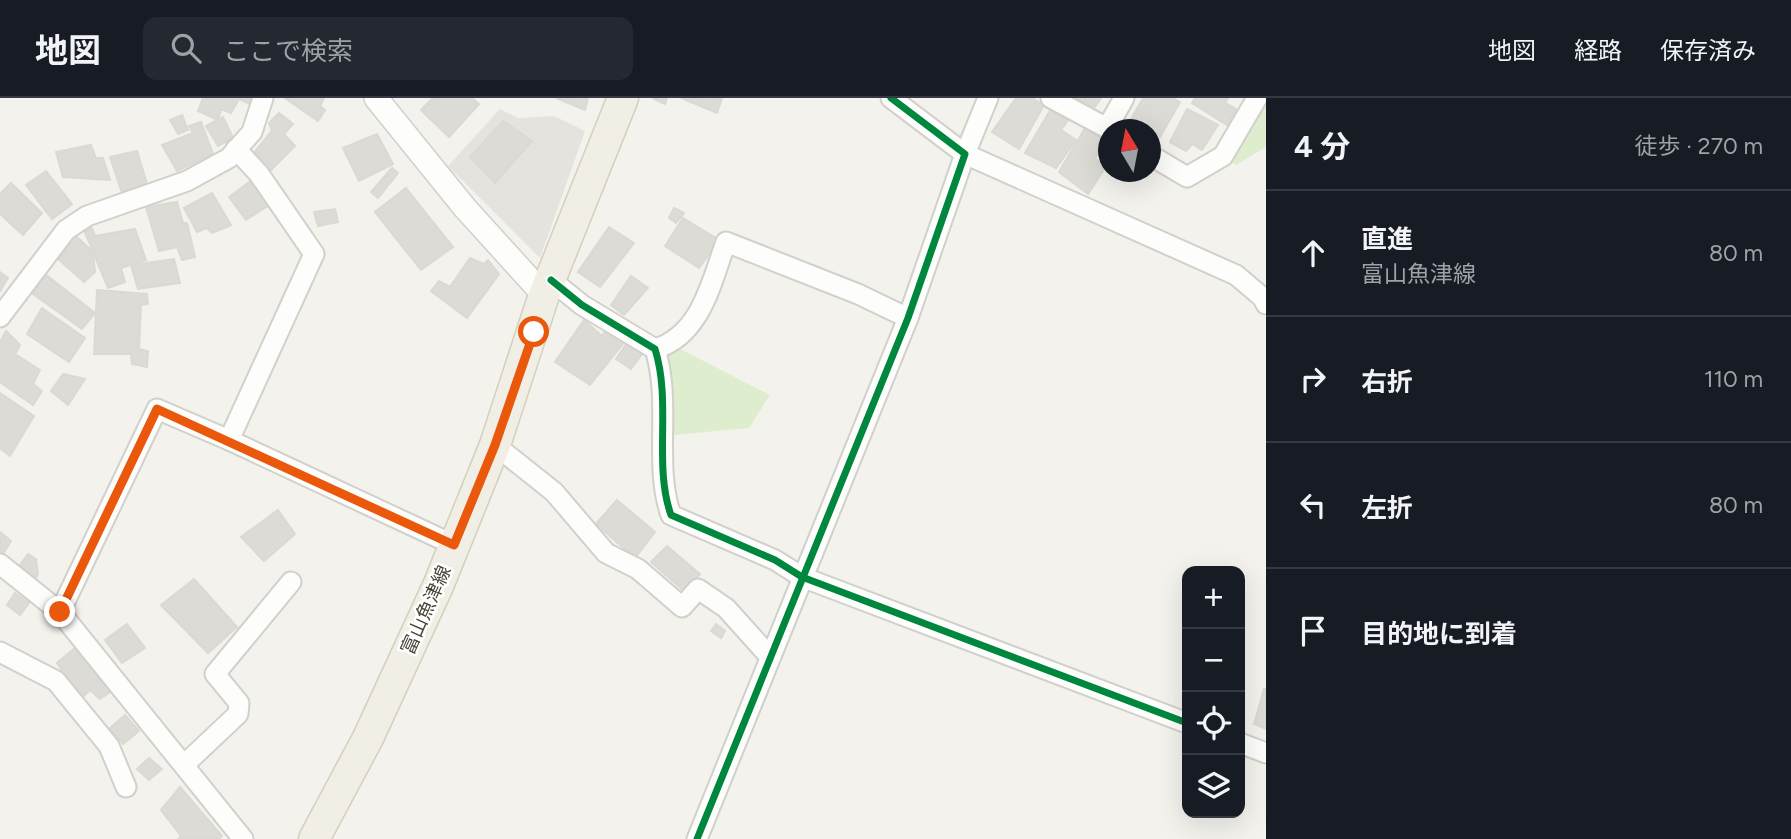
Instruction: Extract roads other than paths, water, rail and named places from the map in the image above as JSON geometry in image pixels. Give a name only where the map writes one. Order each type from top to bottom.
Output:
[{"type":"main road","name":"富山魚津線","points":[[314,839],[368,738],[454,545],[495,445],[548,288],[623,98]]},
{"type":"street","points":[[0,317],[66,230],[87,216],[187,181],[229,158],[251,132],[263,98]]},
{"type":"street","points":[[376,98],[465,208],[548,288],[655,349],[672,344],[689,330],[707,296],[726,242],[858,294],[908,318]]},
{"type":"street","points":[[891,98],[965,154],[1236,275],[1262,297],[1266,304]]},
{"type":"street","points":[[697,839],[908,318],[965,154],[988,98]]},
{"type":"street","points":[[1051,98],[1098,124]]},
{"type":"street","points":[[1113,119],[1124,98]]},
{"type":"street","points":[[1161,162],[1187,177],[1223,156],[1257,98]]},
{"type":"street","points":[[229,440],[314,254],[260,174],[236,149]]},
{"type":"street","points":[[655,349],[664,415],[664,498],[671,516],[775,560],[802,577],[1182,721]]},
{"type":"street","points":[[60,612],[157,409],[454,545]]},
{"type":"street","points":[[495,445],[554,492],[606,553],[638,569],[682,607],[698,589],[726,608],[770,657]]},
{"type":"street","points":[[0,564],[60,612],[243,839]]},
{"type":"street","points":[[184,765],[238,714],[239,703],[215,674],[291,582]]},
{"type":"street","points":[[0,652],[56,681],[109,746],[126,787]]},
{"type":"street","points":[[1245,745],[1266,753]]}]
